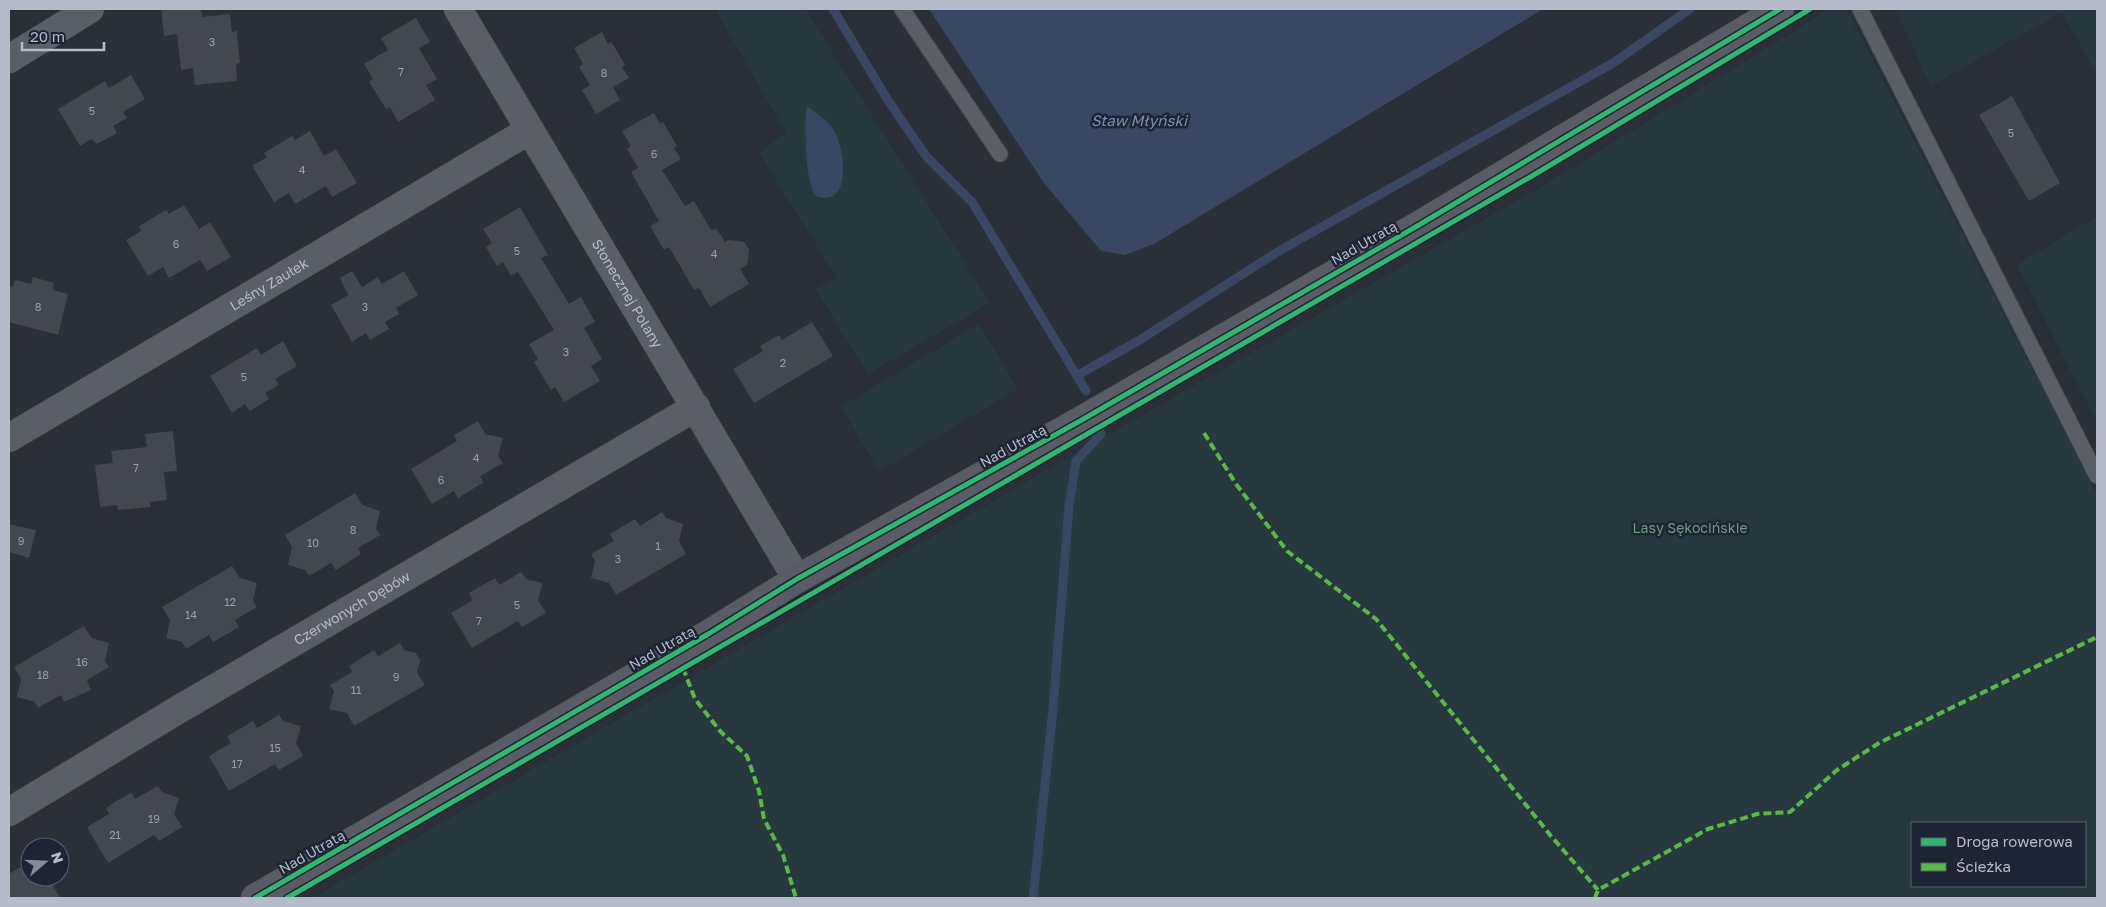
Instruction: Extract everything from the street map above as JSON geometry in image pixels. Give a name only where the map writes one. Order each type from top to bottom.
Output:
[{"type":"street","points":[[9,59],[90,9]]},
{"type":"street","name":"Słonecznej Polany","points":[[458,9],[797,579]]},
{"type":"street","name":"Nad Utratą","points":[[255,898],[710,633],[797,579],[1080,421],[1418,225],[1780,9]]},
{"type":"street","name":"Leśny Zaułek","points":[[9,438],[530,130]]},
{"type":"street","name":"Czerwonych Dębów","points":[[9,812],[176,711],[696,407]]},
{"type":"lane","points":[[902,9],[1000,154]]},
{"type":"lane","points":[[1860,9],[2097,476]]},
{"type":"green space","points":[[715,9],[805,9],[990,303],[868,374],[815,288],[837,278],[759,153],[786,133]]},
{"type":"green space","name":"Lasy Sękocińskie","points":[[1827,9],[1846,9],[2097,495],[2097,898],[312,898],[1038,475],[1537,189],[1800,28]]},
{"type":"green space","points":[[1895,9],[2097,9],[2097,75],[2062,12],[1931,86]]},
{"type":"green space","points":[[2097,216],[2097,423],[2017,265]]},
{"type":"green space","points":[[979,324],[1018,389],[879,472],[841,406]]},
{"type":"water","name":"Staw Młyński","points":[[929,9],[1543,9],[1154,244],[1125,255],[1101,251],[1044,183]]},
{"type":"water","points":[[807,106],[831,126],[841,149],[843,174],[841,185],[836,194],[828,198],[816,196],[812,189],[806,139]]},
{"type":"building","points":[[161,9],[201,9],[202,17],[230,14],[232,32],[237,31],[240,63],[236,64],[237,81],[195,85],[193,68],[181,70],[177,34],[164,36]]},
{"type":"building","points":[[416,18],[430,42],[419,48],[437,79],[426,85],[435,100],[398,122],[390,107],[386,109],[369,82],[373,79],[364,64],[388,50],[381,38]]},
{"type":"building","points":[[602,32],[608,44],[611,42],[614,46],[625,65],[622,67],[629,78],[613,87],[620,100],[596,114],[582,90],[590,85],[579,67],[583,64],[574,48]]},
{"type":"building","points":[[131,75],[145,99],[123,112],[127,118],[113,126],[117,133],[97,144],[91,139],[80,146],[58,109],[105,81],[109,88]]},
{"type":"building","points":[[2012,96],[2060,183],[2029,201],[1979,115]]},
{"type":"building","points":[[654,113],[660,124],[663,122],[677,146],[674,148],[681,159],[662,170],[685,206],[694,201],[711,230],[716,228],[725,242],[728,240],[744,242],[749,249],[747,265],[740,269],[749,284],[710,307],[699,288],[694,290],[669,247],[664,250],[650,226],[659,221],[631,172],[638,168],[627,149],[631,146],[622,131]]},
{"type":"building","points":[[310,131],[324,156],[336,149],[357,183],[332,197],[326,186],[295,204],[289,193],[274,202],[252,166],[267,157],[264,153],[292,136],[295,140]]},
{"type":"building","points":[[184,205],[199,229],[210,222],[231,257],[207,271],[200,260],[169,278],[163,267],[148,276],[126,240],[141,231],[139,226],[166,210],[169,214]]},
{"type":"building","points":[[520,207],[548,255],[541,258],[569,304],[581,297],[595,322],[584,328],[602,359],[591,366],[600,381],[564,402],[555,387],[551,390],[534,362],[538,359],[529,344],[554,330],[518,272],[511,276],[503,262],[497,266],[486,247],[492,243],[483,229]]},
{"type":"building","points":[[352,271],[362,287],[378,277],[382,284],[404,271],[418,295],[396,308],[399,314],[385,322],[389,329],[370,340],[366,333],[352,342],[331,305],[348,295],[340,278]]},
{"type":"building","points":[[33,277],[54,283],[53,290],[68,294],[58,335],[9,322],[9,286],[13,287],[15,280],[31,284]]},
{"type":"building","points":[[812,322],[833,356],[754,403],[733,369],[763,351],[760,346],[779,335],[782,340]]},
{"type":"building","points":[[283,341],[297,366],[275,379],[279,385],[265,393],[269,399],[250,411],[245,404],[232,413],[210,376],[257,348],[261,355]]},
{"type":"building","points":[[478,421],[485,434],[503,438],[498,456],[503,463],[480,476],[484,482],[458,498],[454,491],[432,504],[411,469],[457,441],[454,435]]},
{"type":"building","points":[[173,431],[177,471],[164,472],[167,500],[150,502],[150,507],[118,510],[117,505],[100,507],[95,465],[113,463],[111,451],[147,447],[145,434]]},
{"type":"building","points":[[355,493],[362,505],[380,511],[376,529],[380,535],[358,548],[361,554],[336,570],[331,563],[309,576],[305,570],[288,565],[292,547],[285,535]]},
{"type":"building","points":[[662,512],[666,518],[683,524],[679,541],[686,554],[616,595],[609,583],[591,578],[595,561],[591,554],[614,541],[610,534],[635,519],[640,526]]},
{"type":"building","points":[[9,524],[36,530],[29,558],[9,552]]},
{"type":"building","points":[[232,566],[240,578],[257,583],[253,601],[257,607],[235,620],[239,627],[213,642],[209,635],[186,649],[182,642],[166,638],[170,620],[162,607]]},
{"type":"building","points":[[521,572],[526,579],[543,583],[538,600],[546,613],[522,627],[518,621],[472,648],[451,613],[473,600],[469,593],[495,578],[499,585]]},
{"type":"building","points":[[84,626],[92,638],[109,643],[105,661],[109,667],[87,680],[91,690],[64,702],[61,695],[38,708],[35,702],[17,697],[21,679],[14,667]]},
{"type":"building","points":[[400,643],[404,650],[416,653],[420,660],[417,673],[425,685],[354,726],[347,713],[329,709],[334,691],[330,685],[352,672],[349,666],[374,650],[378,656]]},
{"type":"building","points":[[279,715],[283,721],[301,726],[296,743],[303,756],[279,770],[275,764],[229,791],[209,756],[231,743],[227,736],[253,721],[257,728]]},
{"type":"building","points":[[158,786],[162,792],[179,798],[174,814],[182,827],[159,841],[154,835],[108,863],[87,827],[109,814],[106,808],[116,801],[131,793],[135,799]]},
{"type":"building","points":[[20,867],[20,887],[54,887],[60,898],[9,898],[9,874]]},
{"type":"waterway","points":[[833,9],[889,102],[926,156],[972,202],[1086,391]]},
{"type":"waterway","points":[[1078,375],[1138,341],[1279,251],[1613,63],[1690,9]]},
{"type":"waterway","points":[[1033,898],[1053,709],[1069,506],[1076,461],[1101,434]]},
{"type":"marked path","points":[[1204,433],[1236,484],[1287,551],[1376,619],[1551,836],[1598,890]]},
{"type":"marked path","points":[[1595,898],[1598,890],[1708,829],[1757,814],[1790,812],[1837,770],[1879,743],[2097,637]]},
{"type":"marked path","points":[[683,668],[695,699],[720,731],[747,756],[759,791],[764,819],[783,855],[796,898]]},
{"type":"cycle path","points":[[255,898],[710,633],[797,579],[1080,421],[1419,225],[1780,9]]},
{"type":"cycle path","points":[[287,898],[1532,176],[1810,9]]}]
